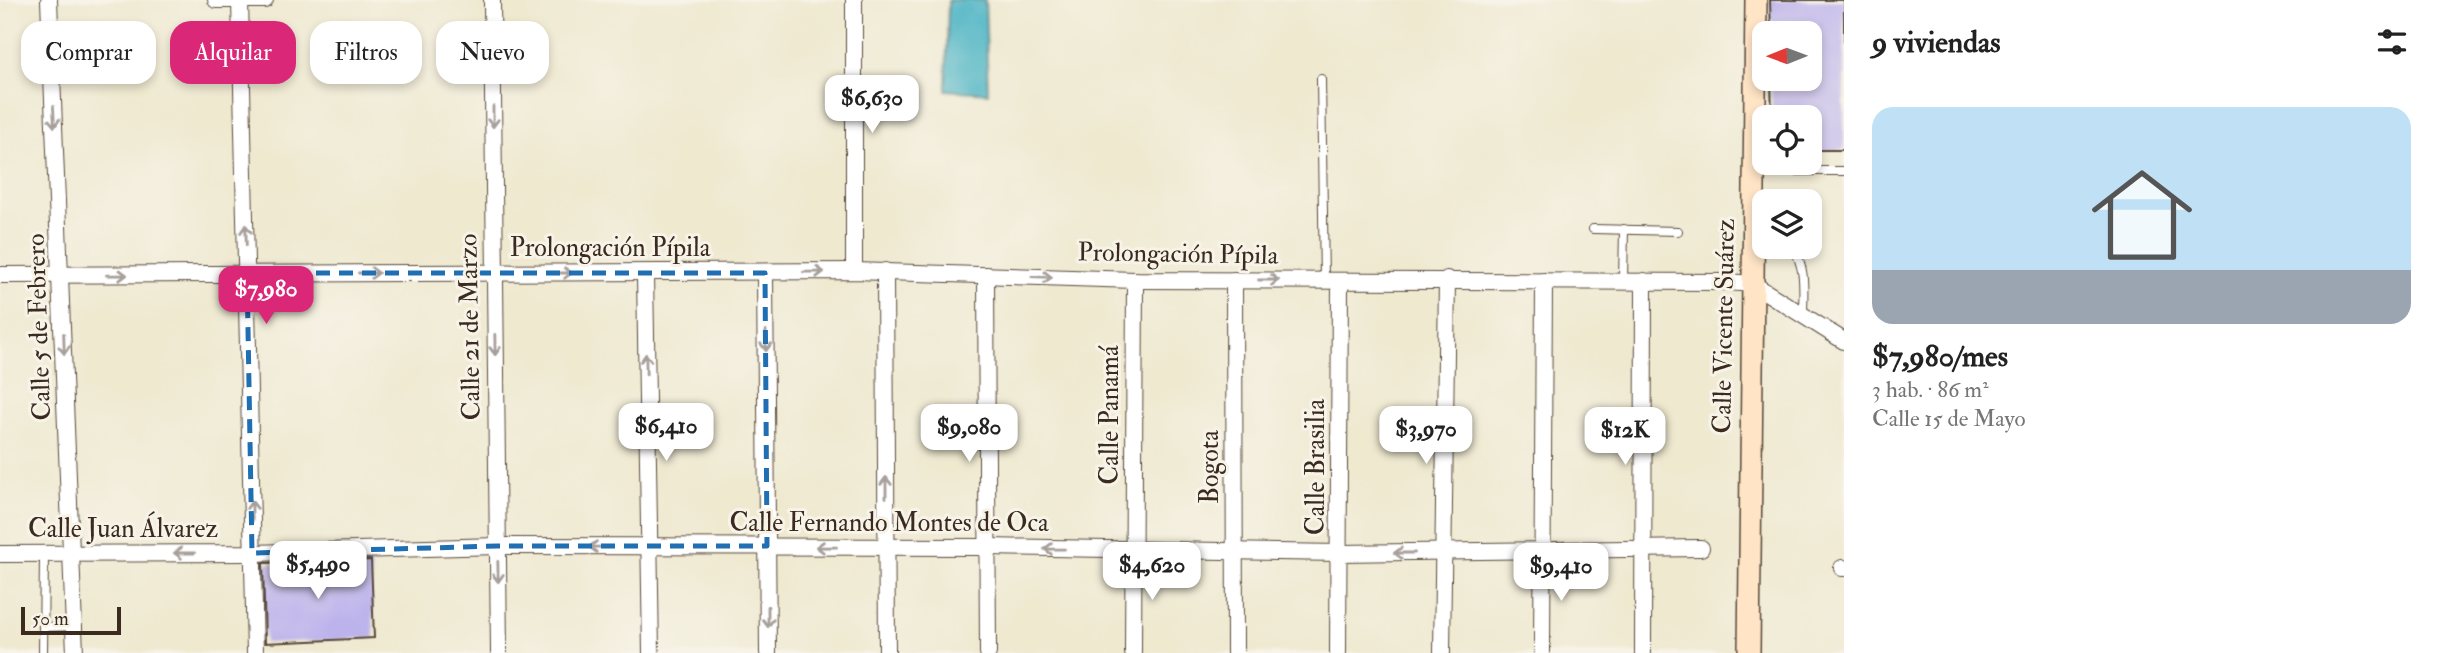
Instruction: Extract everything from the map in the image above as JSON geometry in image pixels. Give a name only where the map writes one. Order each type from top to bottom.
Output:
[{"type":"main road","name":"Calle Vicente Suárez","points":[[1755,105],[1756,0]]},
{"type":"main road","name":"Calle Vicente Suárez","points":[[1749,653],[1753,284],[1756,259]]},
{"type":"street","name":"Calle 5 de Febrero","points":[[49,0],[75,653]]},
{"type":"street","points":[[216,0],[265,0]]},
{"type":"street","points":[[240,0],[255,653]]},
{"type":"street","name":"Calle 21 de Marzo","points":[[492,0],[499,653]]},
{"type":"street","points":[[854,0],[854,271]]},
{"type":"street","name":"Prolongación Pípila","points":[[0,275],[885,271],[1135,280],[1447,279],[1753,284]]},
{"type":"street","points":[[885,271],[887,653]]},
{"type":"street","points":[[645,273],[651,653]]},
{"type":"street","points":[[765,273],[768,653]]},
{"type":"street","points":[[986,275],[988,653]]},
{"type":"street","points":[[1442,653],[1447,279]]},
{"type":"street","name":"Calle Panamá","points":[[1133,653],[1135,280]]},
{"type":"street","name":"Bogota","points":[[1234,280],[1234,653]]},
{"type":"street","name":"Calle Brasilia","points":[[1332,281],[1340,553],[1338,653]]},
{"type":"street","points":[[1542,653],[1544,281]]},
{"type":"street","points":[[1643,653],[1644,281]]},
{"type":"street","points":[[1753,284],[1844,341]]},
{"type":"street","name":"Calle Fernando Montes de Oca","points":[[497,546],[987,547],[1340,553],[1542,553],[1701,548]]},
{"type":"street","name":"Calle Juan Álvarez","points":[[0,554],[252,553],[497,546]]},
{"type":"lane","points":[[1321,79],[1332,281]]},
{"type":"lane","points":[[1822,171],[1844,171]]},
{"type":"lane","points":[[1593,229],[1678,231]]},
{"type":"lane","points":[[1623,281],[1624,229]]},
{"type":"lane","points":[[1800,259],[1803,272],[1803,316]]},
{"type":"lane","points":[[43,653],[44,554]]},
{"type":"lane","points":[[43,627],[74,626]]},
{"type":"highlighted area","points":[[247,273],[765,273],[767,546],[497,546],[252,553]]},
{"type":"water","points":[[948,0],[985,0],[988,93],[946,90]]},
{"type":"building","points":[[1770,0],[1844,0],[1844,150],[1822,150],[1822,105],[1772,105],[1771,91],[1822,91],[1822,21],[1771,21]]},
{"type":"building","points":[[371,560],[374,638],[265,643],[263,563]]}]
